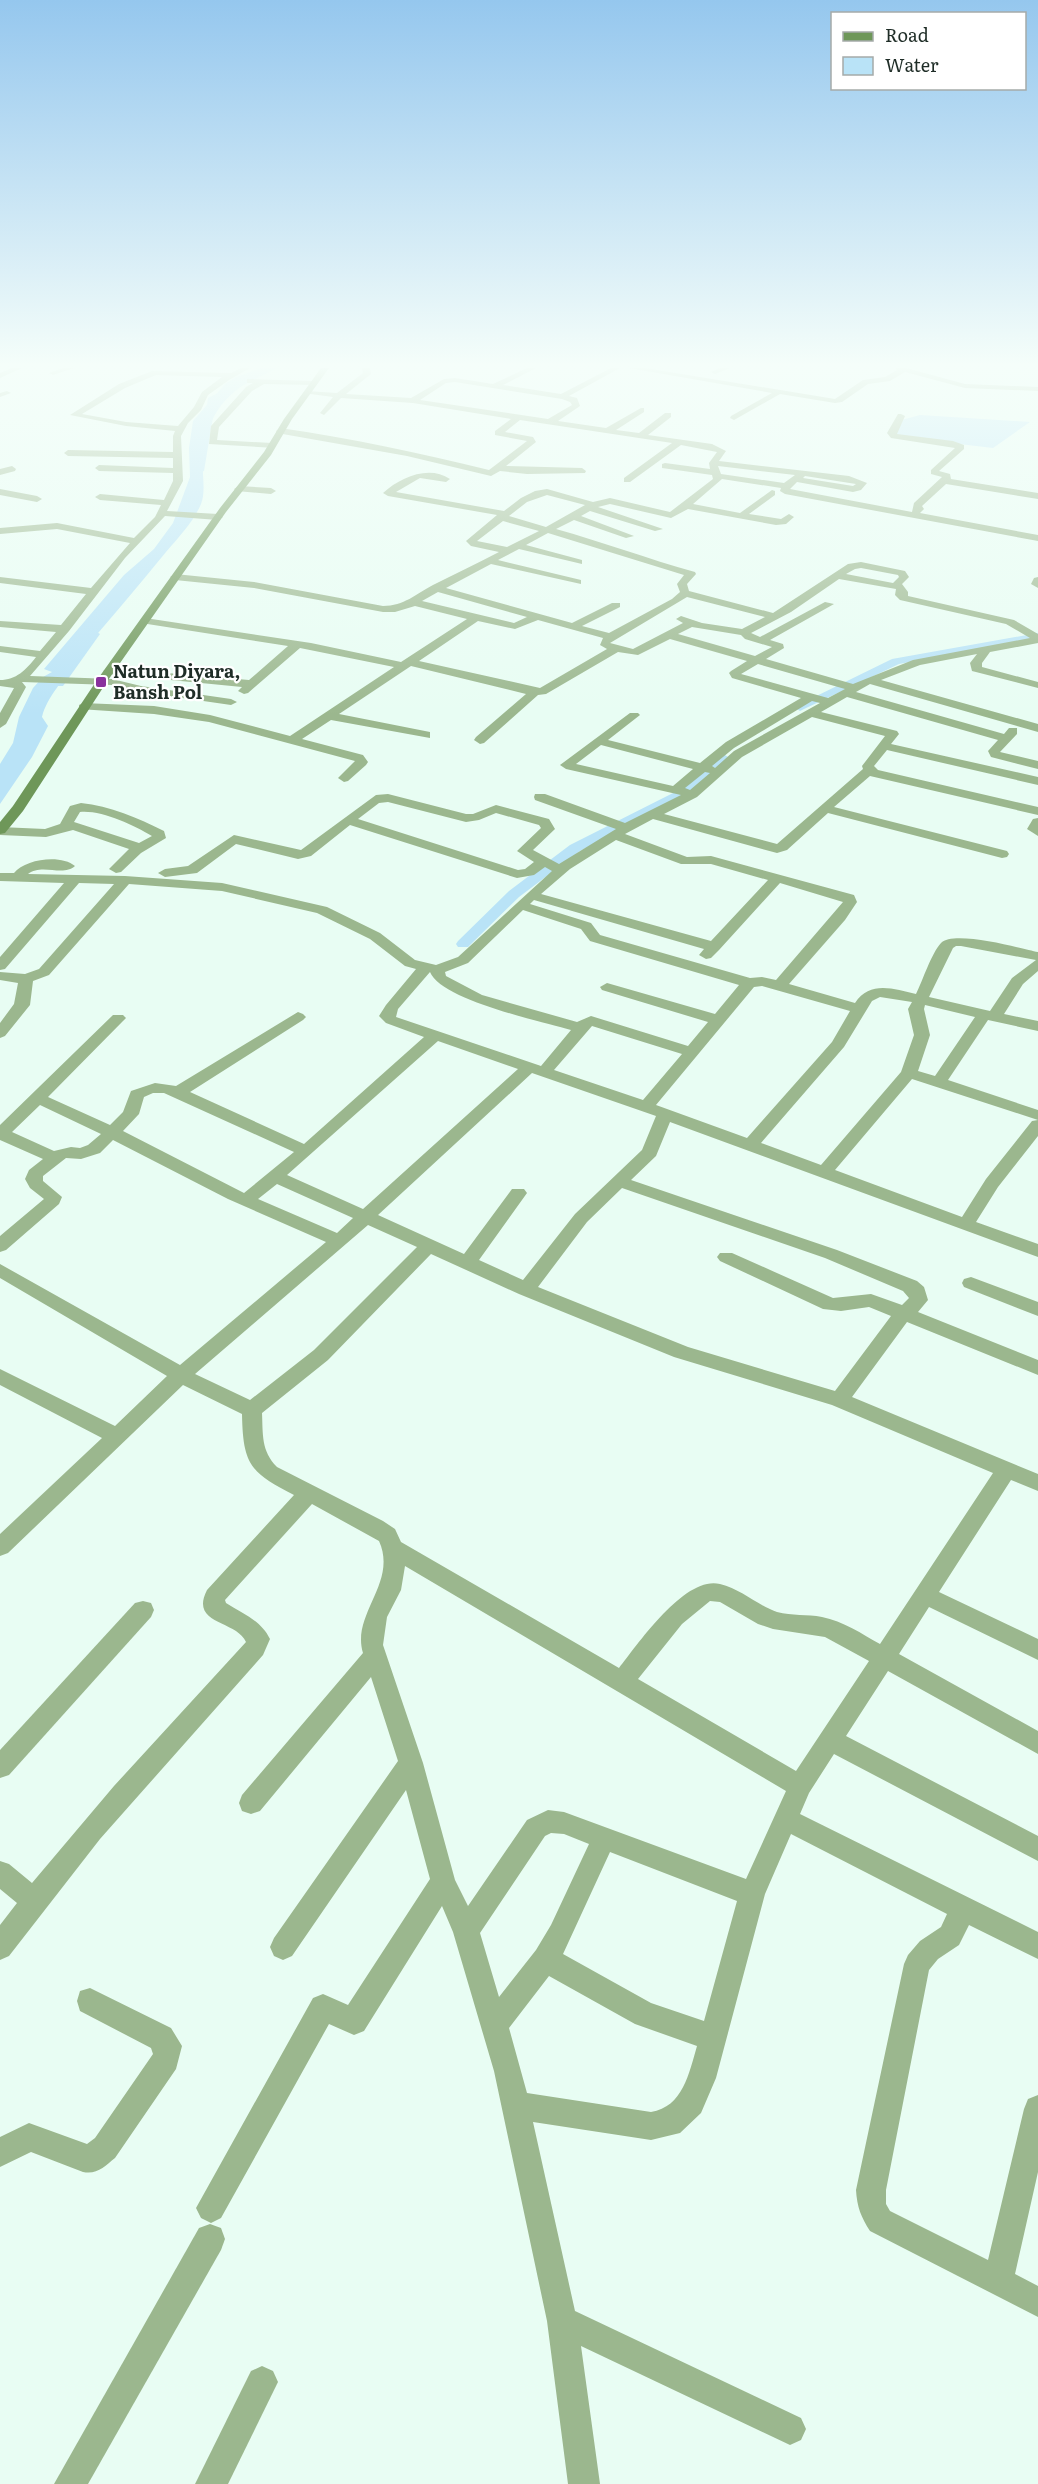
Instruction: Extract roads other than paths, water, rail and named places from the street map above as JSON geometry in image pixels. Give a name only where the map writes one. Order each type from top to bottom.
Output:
[{"type":"main road","points":[[0,830],[18,808],[83,707],[243,484]]},
{"type":"street","points":[[17,681],[32,669],[162,513],[178,484]]},
{"type":"street","points":[[402,484],[388,493],[503,516],[691,574],[682,584],[685,593]]},
{"type":"street","points":[[416,499],[439,484]]},
{"type":"street","points":[[175,577],[213,579],[383,609],[396,609],[415,602],[435,588],[591,506],[610,501],[671,515],[687,506],[710,484]]},
{"type":"street","points":[[741,484],[772,493],[741,516]]},
{"type":"street","points":[[770,484],[786,486]]},
{"type":"street","points":[[789,484],[783,489],[789,492],[1038,537]]},
{"type":"street","points":[[832,484],[853,489],[861,484]]},
{"type":"street","points":[[915,514],[919,509],[916,505],[941,484]]},
{"type":"street","points":[[962,484],[1038,496]]},
{"type":"street","points":[[239,489],[271,491]]},
{"type":"street","points":[[0,492],[37,499]]},
{"type":"street","points":[[506,550],[471,543],[524,500],[543,492],[658,529]]},
{"type":"street","points":[[100,497],[167,503]]},
{"type":"street","points":[[687,506],[779,522],[789,517]]},
{"type":"street","points":[[162,513],[218,517]]},
{"type":"street","points":[[572,516],[629,536]]},
{"type":"street","points":[[0,531],[57,526],[137,541]]},
{"type":"street","points":[[516,545],[578,562]]},
{"type":"street","points":[[487,560],[577,582]]},
{"type":"street","points":[[744,632],[852,566],[861,565],[904,575],[894,586],[903,589],[900,595],[904,598],[1010,622],[1034,640]]},
{"type":"street","points":[[0,580],[94,592]]},
{"type":"street","points":[[435,588],[610,637]]},
{"type":"street","points":[[691,623],[638,652],[630,653],[605,645],[610,637],[660,610],[685,593],[773,616]]},
{"type":"street","points":[[415,602],[515,626],[538,616]]},
{"type":"street","points":[[762,640],[830,604]]},
{"type":"street","points":[[574,626],[616,605]]},
{"type":"street","points":[[660,610],[691,623],[744,632],[749,637],[779,646],[738,670],[735,673],[736,676],[819,700]]},
{"type":"street","points":[[293,740],[475,618]]},
{"type":"street","points":[[145,621],[406,664],[535,692],[547,691],[615,649]]},
{"type":"street","points":[[0,624],[64,629]]},
{"type":"street","points":[[669,635],[1006,738]]},
{"type":"street","points":[[19,876],[23,868],[36,864],[222,887],[334,915],[375,936],[410,963],[431,968],[453,966],[463,960],[520,905],[561,870],[620,832],[693,794],[735,741],[819,700],[917,662],[1034,640]]},
{"type":"street","points":[[210,719],[296,645]]},
{"type":"street","points":[[0,648],[43,655]]},
{"type":"street","points":[[986,650],[976,663],[976,669],[1038,684]]},
{"type":"street","points":[[109,671],[252,684]]},
{"type":"street","points":[[0,683],[38,680],[101,682],[231,702]]},
{"type":"street","points":[[869,680],[1037,726]]},
{"type":"street","points":[[0,724],[20,687],[17,681]]},
{"type":"street","points":[[480,741],[535,692]]},
{"type":"street","points":[[675,789],[811,712],[819,700]]},
{"type":"street","points":[[83,707],[153,710],[210,719],[359,758],[362,762],[344,778]]},
{"type":"street","points":[[653,815],[777,849],[782,847],[869,770],[868,766],[893,734],[811,712]]},
{"type":"street","points":[[634,715],[566,765],[693,794]]},
{"type":"street","points":[[328,716],[426,735]]},
{"type":"street","points":[[1020,723],[994,751],[995,754],[1038,765]]},
{"type":"street","points":[[598,741],[714,766]]},
{"type":"street","points":[[884,746],[1038,780]]},
{"type":"street","points":[[869,770],[1038,811]]},
{"type":"street","points":[[540,797],[686,861],[711,860],[849,898],[850,902],[840,917],[779,986]]},
{"type":"street","points":[[0,877],[75,879],[185,873],[234,839],[298,855],[306,852],[376,799],[382,798],[473,819],[479,818],[489,810],[502,810],[548,825],[548,829],[524,851],[561,870]]},
{"type":"street","points":[[0,976],[26,979],[35,977],[55,963],[121,875],[136,850],[159,838],[159,834],[90,807],[77,807],[73,810],[66,826]]},
{"type":"street","points":[[826,809],[1002,854]]},
{"type":"street","points":[[348,820],[517,874],[529,872],[544,861]]},
{"type":"street","points":[[1038,822],[1034,829],[1038,832]]},
{"type":"street","points":[[0,830],[46,833],[66,826],[74,826],[134,846],[136,850]]},
{"type":"street","points":[[0,966],[75,879]]},
{"type":"street","points":[[695,967],[776,879]]},
{"type":"street","points":[[531,895],[714,947]]},
{"type":"street","points":[[520,905],[586,926],[596,938],[749,983],[762,981],[859,1009]]},
{"type":"street","points":[[824,1172],[909,1073],[922,1035],[916,1009],[918,1000],[947,946],[953,942],[1037,963]]},
{"type":"street","points":[[938,1083],[1017,981],[1037,963]]},
{"type":"street","points":[[431,968],[440,979],[477,998],[580,1028]]},
{"type":"street","points":[[431,968],[391,1008],[387,1016],[401,1025],[646,1107],[1038,1251]]},
{"type":"street","points":[[0,1033],[22,1005],[26,979]]},
{"type":"street","points":[[646,1107],[749,983]]},
{"type":"street","points":[[607,987],[718,1020]]},
{"type":"street","points":[[750,1145],[838,1044],[866,998],[877,992],[1038,1026]]},
{"type":"street","points":[[177,1093],[298,1017]]},
{"type":"street","points":[[54,1158],[6,1136],[1,1131],[38,1098],[118,1018]]},
{"type":"street","points":[[0,1547],[181,1375],[536,1070],[586,1023],[597,1022],[692,1052]]},
{"type":"street","points":[[246,1200],[306,1151],[434,1036]]},
{"type":"street","points":[[909,1073],[1038,1116]]},
{"type":"street","points":[[0,1246],[50,1204],[53,1197],[36,1184],[35,1174],[54,1158],[71,1152],[87,1153],[131,1114],[137,1094],[156,1087],[177,1093],[306,1151]]},
{"type":"street","points":[[38,1098],[246,1200],[339,1241]]},
{"type":"street","points":[[526,1288],[581,1218],[650,1152],[665,1114]]},
{"type":"street","points":[[966,1224],[993,1183],[1038,1125]]},
{"type":"street","points":[[275,1176],[526,1288],[681,1352],[839,1400],[1038,1483]]},
{"type":"street","points":[[618,1181],[831,1254],[910,1286],[917,1292],[919,1300],[904,1313],[839,1400]]},
{"type":"street","points":[[468,1262],[518,1193]]},
{"type":"street","points":[[252,1410],[321,1355],[429,1245]]},
{"type":"street","points":[[726,1257],[830,1304],[841,1306],[860,1300],[871,1300],[1038,1368]]},
{"type":"street","points":[[0,1270],[181,1375],[252,1410]]},
{"type":"street","points":[[971,1283],[1038,1309]]},
{"type":"street","points":[[0,1376],[117,1436]]},
{"type":"street","points":[[252,1410],[253,1448],[258,1463],[270,1473],[375,1527],[387,1536],[393,1548],[394,1572],[390,1590],[376,1617],[372,1645],[411,1763],[443,1881],[466,1931],[515,2105],[562,2322],[584,2484]]},
{"type":"street","points":[[515,2105],[651,2126],[670,2123],[691,2103],[702,2078],[752,1894],[800,1786],[1007,1469]]},
{"type":"street","points":[[0,1947],[33,1900],[64,1862],[255,1648],[259,1639],[255,1632],[218,1611],[213,1605],[215,1596],[309,1493]]},
{"type":"street","points":[[393,1548],[800,1786]]},
{"type":"street","points":[[622,1682],[669,1624],[707,1592],[734,1598],[768,1618],[780,1622],[825,1626],[1038,1743]]},
{"type":"street","points":[[925,1595],[1038,1650]]},
{"type":"street","points":[[0,1767],[143,1610]]},
{"type":"street","points":[[251,1803],[375,1655]]},
{"type":"street","points":[[831,1740],[1038,1850]]},
{"type":"street","points":[[283,1947],[411,1763]]},
{"type":"street","points":[[786,1819],[1038,1946]]},
{"type":"street","points":[[466,1931],[536,1828],[548,1821],[564,1823],[752,1894]]},
{"type":"street","points":[[494,2025],[545,1959],[560,1934],[604,1838]]},
{"type":"street","points":[[0,1873],[33,1900]]},
{"type":"street","points":[[212,2208],[323,2008],[354,2021],[443,1881]]},
{"type":"street","points":[[964,1907],[950,1936],[929,1950],[917,1964],[871,2190],[872,2208],[880,2221],[1038,2301]]},
{"type":"street","points":[[545,1959],[645,2014],[713,2038]]},
{"type":"street","points":[[0,2153],[29,2137],[52,2143],[78,2157],[91,2159],[105,2148],[118,2131],[166,2059],[168,2046],[161,2038],[90,2001]]},
{"type":"street","points":[[998,2282],[1038,2109]]},
{"type":"street","points":[[70,2484],[210,2239]]},
{"type":"street","points":[[562,2322],[790,2429]]},
{"type":"street","points":[[212,2484],[262,2382]]},
{"type":"water","points":[[187,484],[204,484],[201,504],[194,517],[75,660],[52,695],[42,717],[48,726],[32,757],[0,804],[0,764],[13,743],[19,717],[33,688],[43,677],[52,672],[44,669],[124,575],[154,549],[173,523]]},
{"type":"waterway","points":[[59,684],[95,634]]},
{"type":"waterway","points":[[800,707],[896,661],[1038,636]]},
{"type":"waterway","points":[[463,944],[514,894],[575,848],[685,792],[722,757]]},
{"type":"place","name":"Natun Diyara, Bansh Pol","points":[[101,682]]}]
